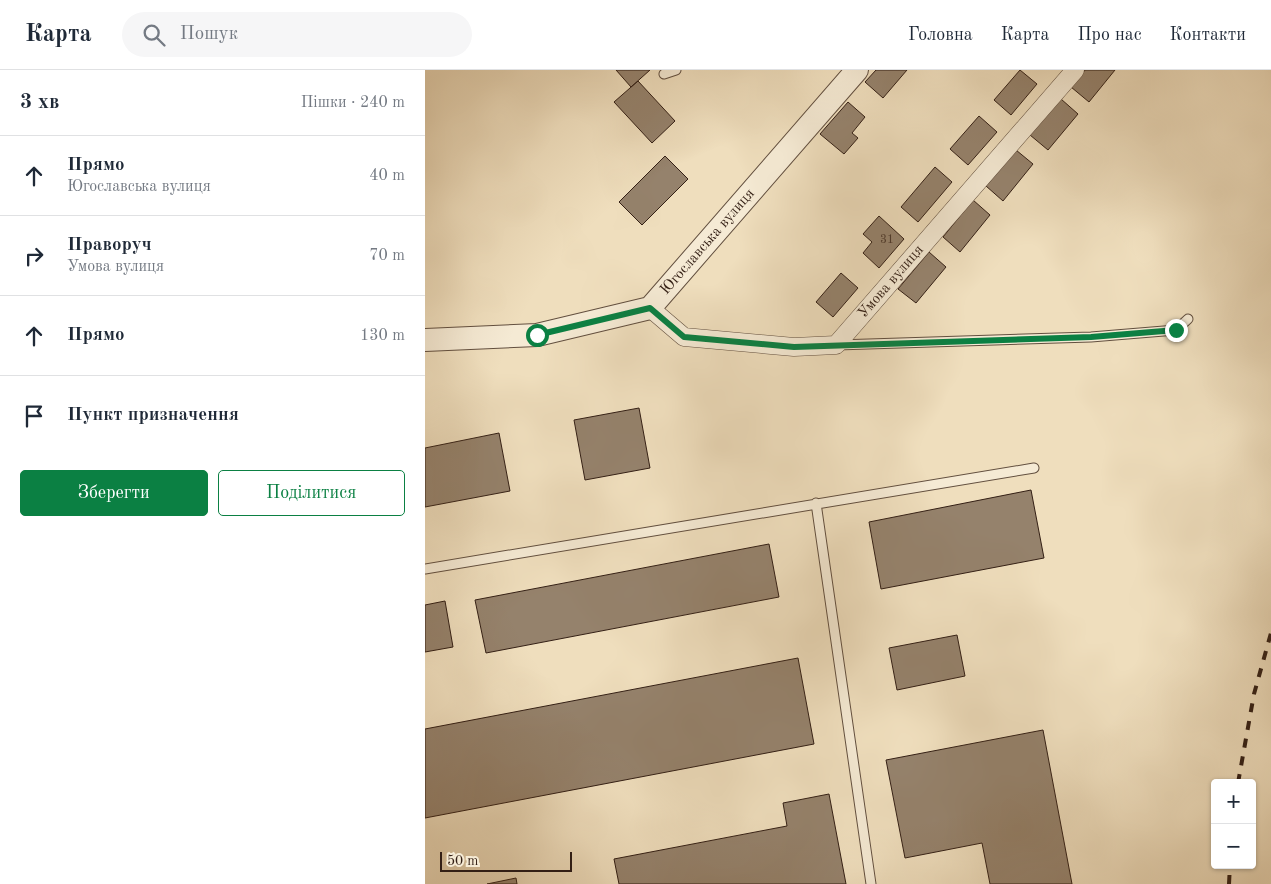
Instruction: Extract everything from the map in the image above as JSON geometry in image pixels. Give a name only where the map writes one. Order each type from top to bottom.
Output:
[{"type":"street","name":"Югославська вулиця","points":[[425,340],[537,335],[650,308],[857,70]]},
{"type":"street","name":"Умова вулиця","points":[[836,345],[1075,70]]},
{"type":"street","points":[[650,308],[684,337],[794,347],[836,345]]},
{"type":"lane","points":[[664,74],[677,70]]},
{"type":"lane","points":[[836,345],[1091,337],[1176,330],[1188,319]]},
{"type":"lane","points":[[425,569],[1034,468]]},
{"type":"lane","points":[[816,503],[871,884]]},
{"type":"building","points":[[616,70],[650,70],[631,87]]},
{"type":"building","points":[[876,70],[907,70],[883,98],[865,82]]},
{"type":"building","points":[[1020,70],[1037,84],[1011,115],[994,100]]},
{"type":"building","points":[[1085,70],[1115,70],[1089,102],[1071,87]]},
{"type":"building","points":[[638,81],[675,121],[652,143],[614,102]]},
{"type":"building","points":[[1061,99],[1078,114],[1048,150],[1030,135]]},
{"type":"building","points":[[848,102],[865,117],[852,133],[858,138],[844,154],[820,134]]},
{"type":"building","points":[[979,116],[997,132],[968,165],[950,149]]},
{"type":"building","points":[[1016,150],[1033,164],[1003,201],[986,186]]},
{"type":"building","points":[[665,156],[688,179],[642,225],[619,202]]},
{"type":"building","points":[[935,167],[952,182],[918,222],[901,207]]},
{"type":"building","points":[[973,200],[990,215],[960,252],[943,237]]},
{"type":"building","points":[[879,216],[904,239],[879,268],[863,253],[872,242],[863,234]]},
{"type":"building","points":[[929,252],[946,267],[916,303],[898,289]]},
{"type":"building","points":[[841,273],[858,288],[833,317],[816,302]]},
{"type":"building","points":[[639,408],[650,468],[585,480],[574,420]]},
{"type":"building","points":[[499,433],[510,491],[425,507],[425,448]]},
{"type":"building","points":[[1031,490],[1044,558],[881,589],[869,522]]},
{"type":"building","points":[[769,544],[779,597],[486,653],[475,600]]},
{"type":"building","points":[[445,601],[453,647],[425,652],[425,605]]},
{"type":"building","points":[[957,635],[965,676],[897,690],[889,648]]},
{"type":"building","points":[[798,658],[814,744],[425,818],[425,729]]},
{"type":"building","points":[[1043,730],[1072,884],[990,884],[982,843],[905,858],[886,760]]},
{"type":"building","points":[[829,794],[846,884],[619,884],[614,859],[787,826],[783,803]]},
{"type":"building","points":[[516,878],[517,884],[487,884]]},
{"type":"railway","points":[[1239,779],[1254,694],[1271,633]]},
{"type":"railway","points":[[1229,884],[1230,869]]},
{"type":"route","points":[[537,335],[650,308],[684,337],[794,347],[1091,337],[1176,330]]}]
